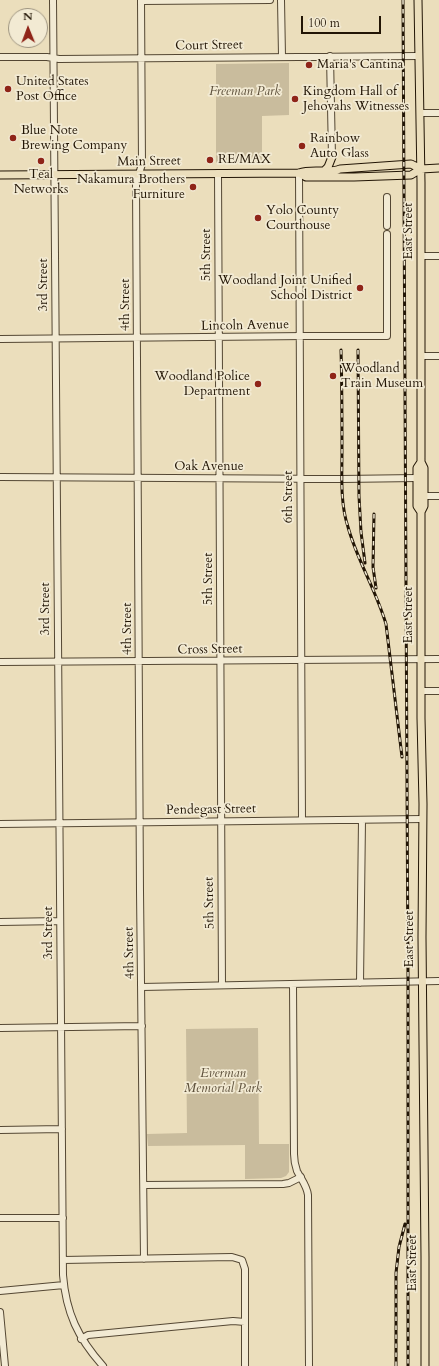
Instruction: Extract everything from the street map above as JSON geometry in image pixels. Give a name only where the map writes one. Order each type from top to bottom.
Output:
[{"type":"main road","name":"East Street","points":[[418,0],[421,169],[421,462],[424,468],[424,506],[421,512],[421,691],[423,819],[422,982],[425,1366]]},
{"type":"main road","points":[[332,157],[335,167],[340,169]]},
{"type":"main road","points":[[325,170],[328,167],[332,157]]},
{"type":"main road","name":"Main Street","points":[[0,175],[297,173],[306,170],[335,171],[340,169],[411,164],[421,169]]},
{"type":"main road","points":[[421,169],[439,168]]},
{"type":"main road","name":"Main Street","points":[[297,173],[306,178],[354,177],[411,175],[421,169]]},
{"type":"main road","name":"East Street","points":[[421,462],[417,468],[417,506],[421,512]]},
{"type":"street","name":"3rd Street","points":[[53,0],[63,1260],[64,1285],[70,1314],[81,1339],[90,1352],[103,1366]]},
{"type":"street","points":[[141,1],[270,0]]},
{"type":"street","points":[[280,0],[282,56]]},
{"type":"street","name":"4th Street","points":[[141,1],[142,164],[136,184],[144,1259]]},
{"type":"street","points":[[330,56],[332,157]]},
{"type":"street","name":"Court Street","points":[[0,57],[142,58],[418,56]]},
{"type":"street","points":[[420,113],[439,113]]},
{"type":"street","name":"5th Street","points":[[218,173],[222,985]]},
{"type":"street","name":"6th Street","points":[[297,173],[302,820]]},
{"type":"street","points":[[387,197],[387,226]]},
{"type":"street","name":"Lincoln Avenue","points":[[0,339],[387,336],[387,234]]},
{"type":"street","points":[[421,256],[439,256]]},
{"type":"street","points":[[421,356],[439,356]]},
{"type":"street","name":"Oak Avenue","points":[[0,477],[300,479],[417,478]]},
{"type":"street","points":[[424,496],[439,496]]},
{"type":"street","name":"Cross Street","points":[[0,662],[439,659]]},
{"type":"street","points":[[421,691],[439,691]]},
{"type":"street","name":"Pendegast Street","points":[[0,824],[423,819]]},
{"type":"street","points":[[360,983],[362,820]]},
{"type":"street","points":[[0,922],[60,921]]},
{"type":"street","points":[[142,987],[439,981]]},
{"type":"street","points":[[293,984],[294,1154],[295,1163],[308,1195],[309,1366]]},
{"type":"street","points":[[0,1028],[142,1026]]},
{"type":"street","points":[[0,1130],[62,1129]]},
{"type":"street","points":[[144,1185],[283,1184],[290,1183],[301,1177]]},
{"type":"street","points":[[0,1218],[63,1218]]},
{"type":"street","points":[[63,1260],[232,1257],[242,1260],[245,1269],[245,1366]]},
{"type":"street","points":[[0,1292],[64,1285]]},
{"type":"street","points":[[0,1312],[6,1366]]},
{"type":"street","points":[[81,1339],[88,1335],[245,1322]]},
{"type":"green space","name":"Freeman Park","points":[[289,63],[289,115],[262,116],[262,163],[216,163],[216,64]]},
{"type":"green space","name":"Everman Memorial Park","points":[[258,1028],[259,1144],[289,1144],[289,1172],[286,1176],[281,1178],[245,1179],[245,1145],[148,1146],[147,1134],[187,1133],[186,1029]]},
{"type":"railway","points":[[403,0],[408,974],[408,1366]]},
{"type":"railway","points":[[341,350],[342,480],[345,518],[361,563],[382,611],[386,624],[402,757]]},
{"type":"railway","points":[[358,350],[359,496],[361,532],[365,563]]},
{"type":"railway","points":[[374,514],[373,567],[376,588]]},
{"type":"railway","points":[[396,1366],[396,1273],[399,1247],[405,1224]]},
{"type":"place","name":"Maria's Cantina","points":[[309,65]]},
{"type":"place","name":"United States Post Office","points":[[8,89]]},
{"type":"place","name":"Kingdom Hall of Jehovahs Witnesses","points":[[295,99]]},
{"type":"place","name":"Blue Note Brewing Company","points":[[13,138]]},
{"type":"place","name":"Rainbow Auto Glass","points":[[302,146]]},
{"type":"place","name":"RE/MAX","points":[[210,160]]},
{"type":"place","name":"Teal Networks","points":[[41,161]]},
{"type":"place","name":"Nakamura Brothers Furniture","points":[[193,187]]},
{"type":"place","name":"Yolo County Courthouse","points":[[258,218]]},
{"type":"place","name":"Woodland Joint Unified School District","points":[[360,288]]},
{"type":"place","name":"Woodland Train Museum","points":[[333,376]]},
{"type":"place","name":"Woodland Police Department","points":[[258,384]]}]
